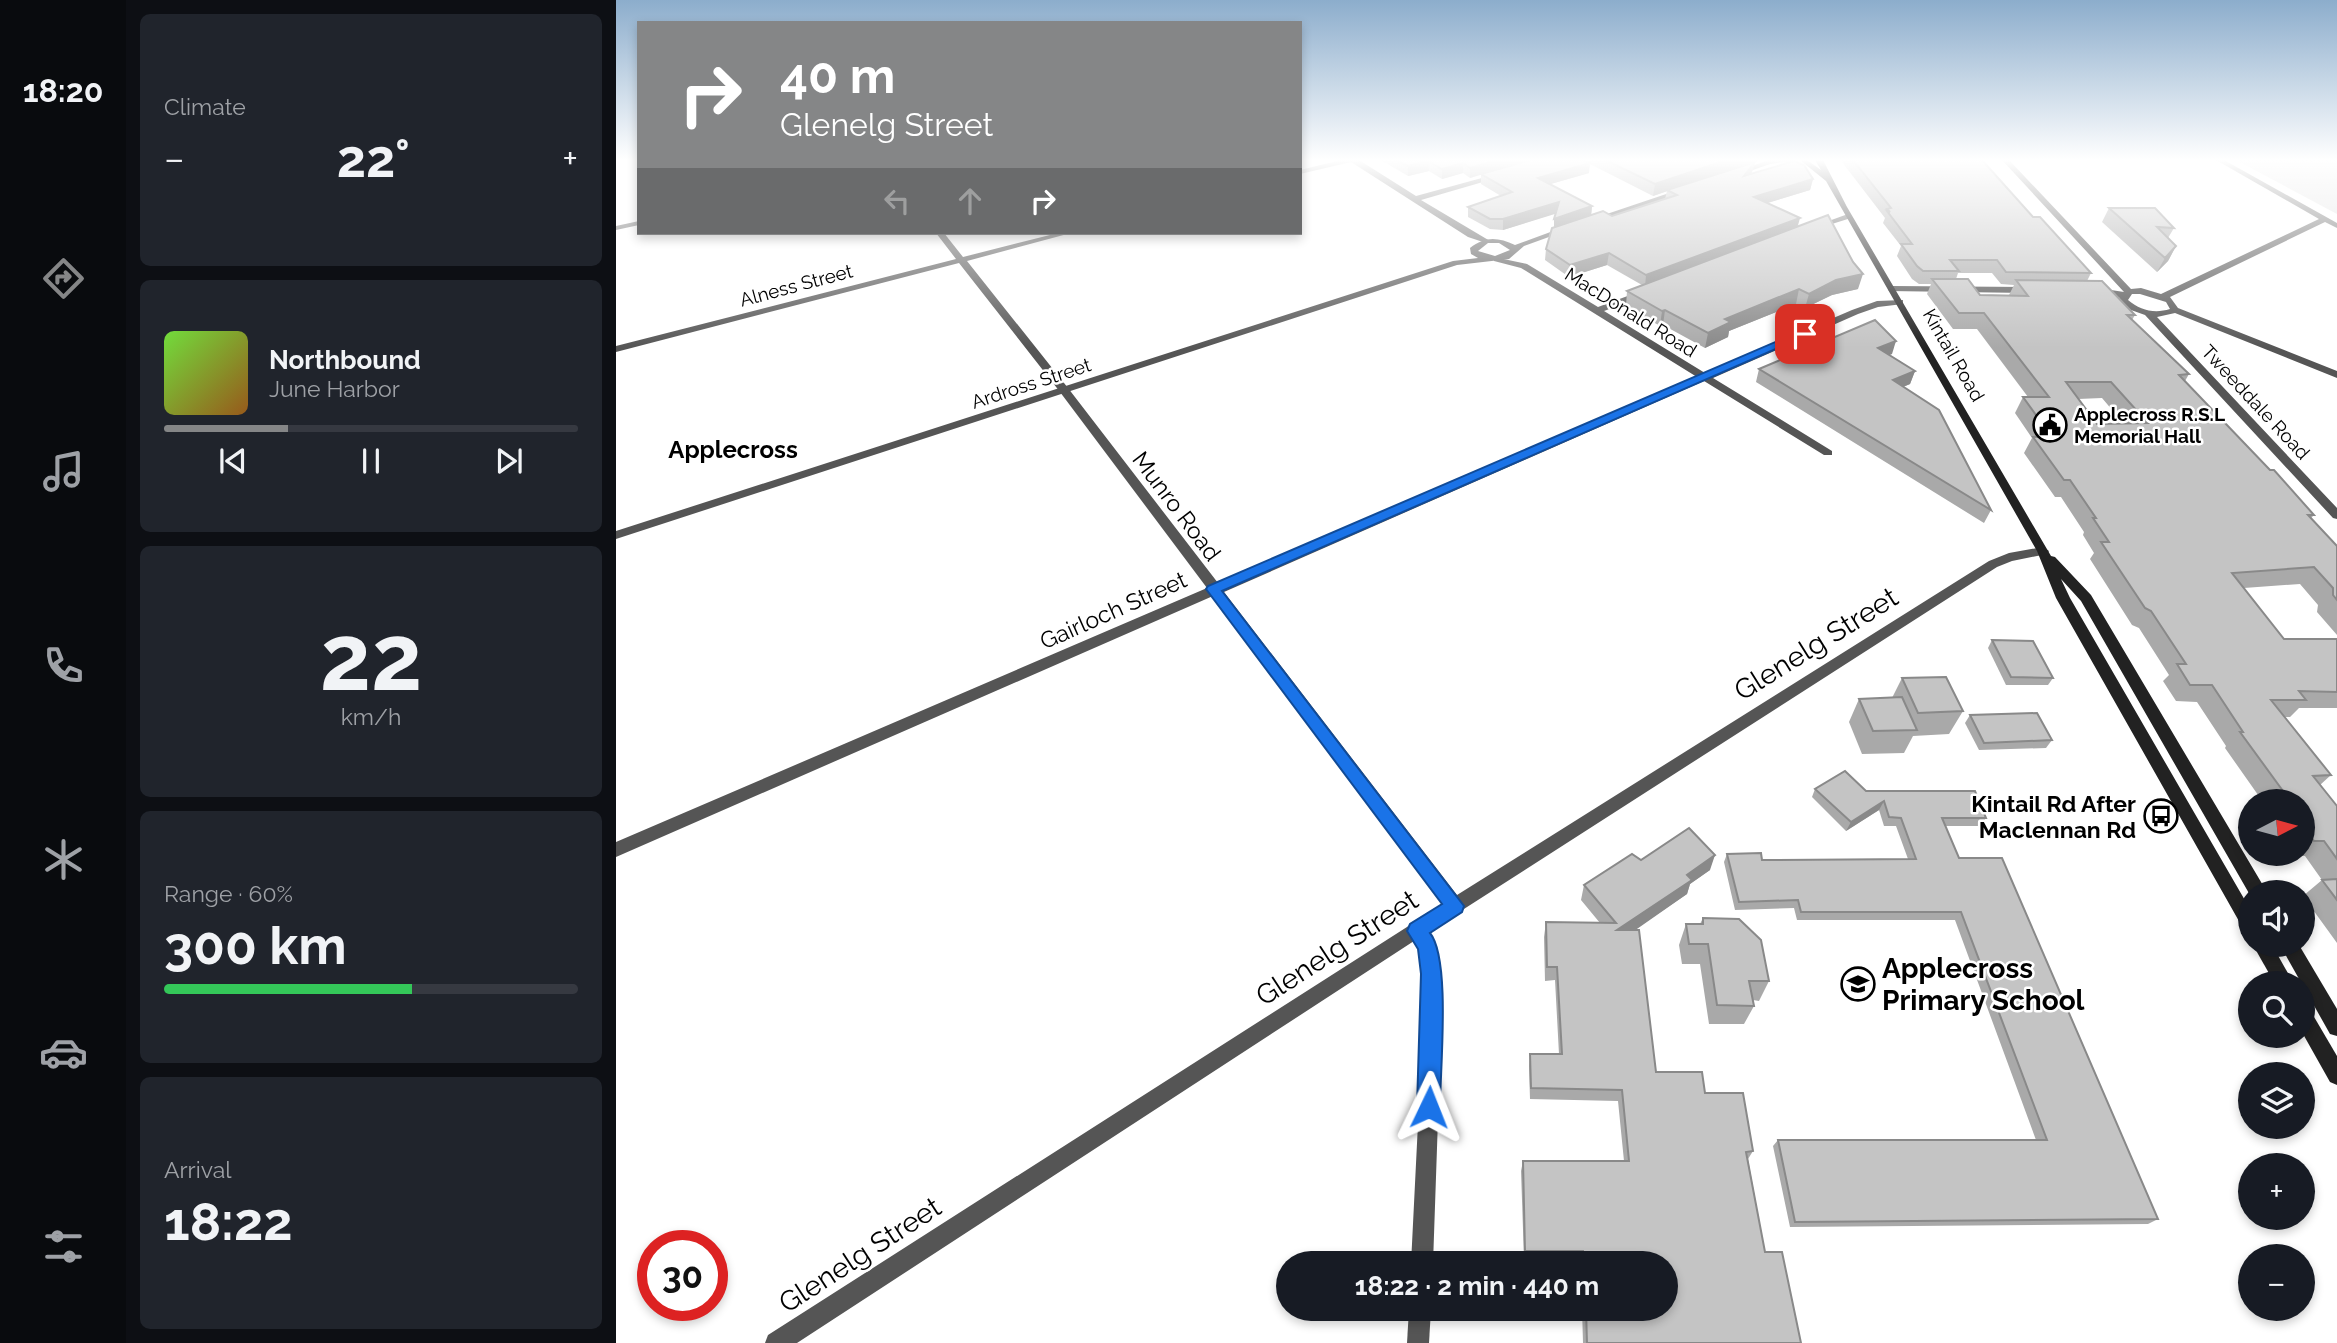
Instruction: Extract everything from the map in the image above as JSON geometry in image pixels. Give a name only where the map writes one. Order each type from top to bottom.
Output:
[{"type":"main road","name":"Kintail Road","points":[[1852,223],[2043,551],[2063,598],[2238,903]]},
{"type":"main road","name":"Kintail Road","points":[[2043,551],[2085,598],[2251,880]]},
{"type":"main road","points":[[2296,957],[2337,1027]]},
{"type":"main road","points":[[2315,1036],[2337,1074]]},
{"type":"street","points":[[616,228],[637,223]]},
{"type":"street","points":[[1452,223],[1486,241]]},
{"type":"street","points":[[1471,235],[1476,255],[1493,259],[1516,248],[1591,223]]},
{"type":"street","points":[[1801,233],[1830,223]]},
{"type":"street","points":[[2062,223],[2126,294]]},
{"type":"street","points":[[2163,296],[2317,223]]},
{"type":"street","name":"Munro Road","points":[[942,235],[1064,390],[1455,906]]},
{"type":"street","name":"Alness Street","points":[[616,349],[1059,235]]},
{"type":"street","name":"MacDonald Road","points":[[1486,241],[1506,242],[1516,248],[1524,266]]},
{"type":"street","name":"Ardross Street","points":[[1456,263],[1486,241]]},
{"type":"street","name":"MacDonald Road","points":[[1493,259],[1524,266],[1828,453]]},
{"type":"street","name":"Ardross Street","points":[[616,535],[1456,263],[1493,259]]},
{"type":"street","points":[[1892,289],[2037,290]]},
{"type":"street","points":[[1599,310],[1651,291]]},
{"type":"street","points":[[2092,291],[2126,294],[2148,292],[2163,296],[2174,303],[2175,310]]},
{"type":"street","name":"Tweeddale Road","points":[[2126,294],[2126,304],[2148,313],[2337,515]]},
{"type":"street","name":"Gairloch Street","points":[[616,850],[1855,312],[1877,304],[1900,302]]},
{"type":"street","points":[[2148,313],[2165,314],[2175,310],[2337,375]]},
{"type":"street","name":"Glenelg Street","points":[[776,1343],[1993,564],[2010,557],[2043,551]]},
{"type":"street","points":[[1417,931],[1428,946],[1433,1003],[1423,1251]]},
{"type":"street","points":[[1418,1343],[1419,1321]]},
{"type":"building","points":[[1568,223],[1787,223],[1646,275],[1609,253],[1570,265],[1546,249],[1552,228]]},
{"type":"building","points":[[1808,223],[1832,223],[1853,262],[1863,274],[1836,280],[1809,294],[1799,289],[1725,319],[1731,322],[1708,333],[1627,291]]},
{"type":"building","points":[[1896,223],[2045,223],[2091,273],[2006,272],[1997,260],[1950,260],[1959,271],[1923,271],[1901,244],[1912,244]]},
{"type":"building","points":[[2125,223],[2169,223],[2174,228],[2157,227],[2176,246],[2165,258]]},
{"type":"building","points":[[1932,279],[1968,279],[1980,295],[2028,296],[2016,280],[2102,281],[2135,315],[2127,315],[2189,374],[2179,375],[2270,470],[2274,470],[2314,515],[2308,515],[2337,546],[2337,600],[2333,595],[2333,588],[2314,567],[2232,573],[2284,639],[2337,639],[2337,692],[2299,691],[2306,700],[2271,700],[2331,775],[2313,776],[2337,806],[2337,859],[2324,841],[2315,841],[2315,789],[2282,789],[2240,732],[2243,732],[2212,685],[2190,685],[2177,664],[2186,664],[2101,542],[2109,542],[2093,518],[2096,518],[2070,480],[2064,480],[2033,437],[2051,436],[2023,397],[2049,397],[1984,313],[1959,313]],"holes":[[[2066,382],[2111,382],[2148,423],[2097,424]]]},
{"type":"building","points":[[1875,320],[1896,341],[1878,348],[1915,371],[1893,380],[1939,410],[1991,510],[1759,369]]},
{"type":"building","points":[[1992,640],[2033,641],[2053,678],[2011,677]]},
{"type":"building","points":[[1946,677],[1963,711],[1918,713],[1902,678]]},
{"type":"building","points":[[1902,697],[1917,730],[1873,731],[1859,699]]},
{"type":"building","points":[[2037,713],[2052,740],[1984,743],[1970,715]]},
{"type":"building","points":[[1845,771],[1866,791],[1975,791],[1986,818],[1942,818],[1959,858],[2002,858],[2158,1219],[1795,1222],[1778,1140],[2047,1140],[1961,912],[1801,912],[1798,900],[1739,902],[1727,854],[1761,853],[1762,860],[1916,859],[1901,818],[1889,817],[1884,801],[1851,822],[1815,789]]},
{"type":"building","points":[[1689,828],[1715,855],[1687,875],[1692,880],[1617,930],[1639,930],[1656,1072],[1702,1072],[1705,1093],[1743,1093],[1753,1151],[1746,1152],[1765,1252],[1782,1252],[1801,1343],[1587,1343],[1586,1321],[1678,1321],[1678,1251],[1525,1251],[1523,1161],[1629,1161],[1622,1090],[1531,1088],[1530,1054],[1562,1054],[1557,967],[1547,967],[1546,922],[1616,923],[1584,885],[1632,854],[1641,860]]},
{"type":"building","points":[[2337,879],[2337,900],[2322,880]]},
{"type":"building","points":[[1703,918],[1739,919],[1761,940],[1769,981],[1749,981],[1754,1006],[1717,1005],[1708,944],[1689,944],[1686,924],[1703,924]]},
{"type":"place","name":"Applecross R.S.L Memorial Hall","points":[[2050,425]]},
{"type":"place","name":"Kintail Rd After Maclennan Rd","points":[[2161,816]]},
{"type":"place","name":"Applecross Primary School","points":[[1858,984]]},
{"type":"district","name":"Applecross","points":[[733,449]]},
{"type":"route","points":[[1429,1107],[1432,974],[1428,946],[1417,931],[1455,906],[1213,589],[1805,334]]}]
